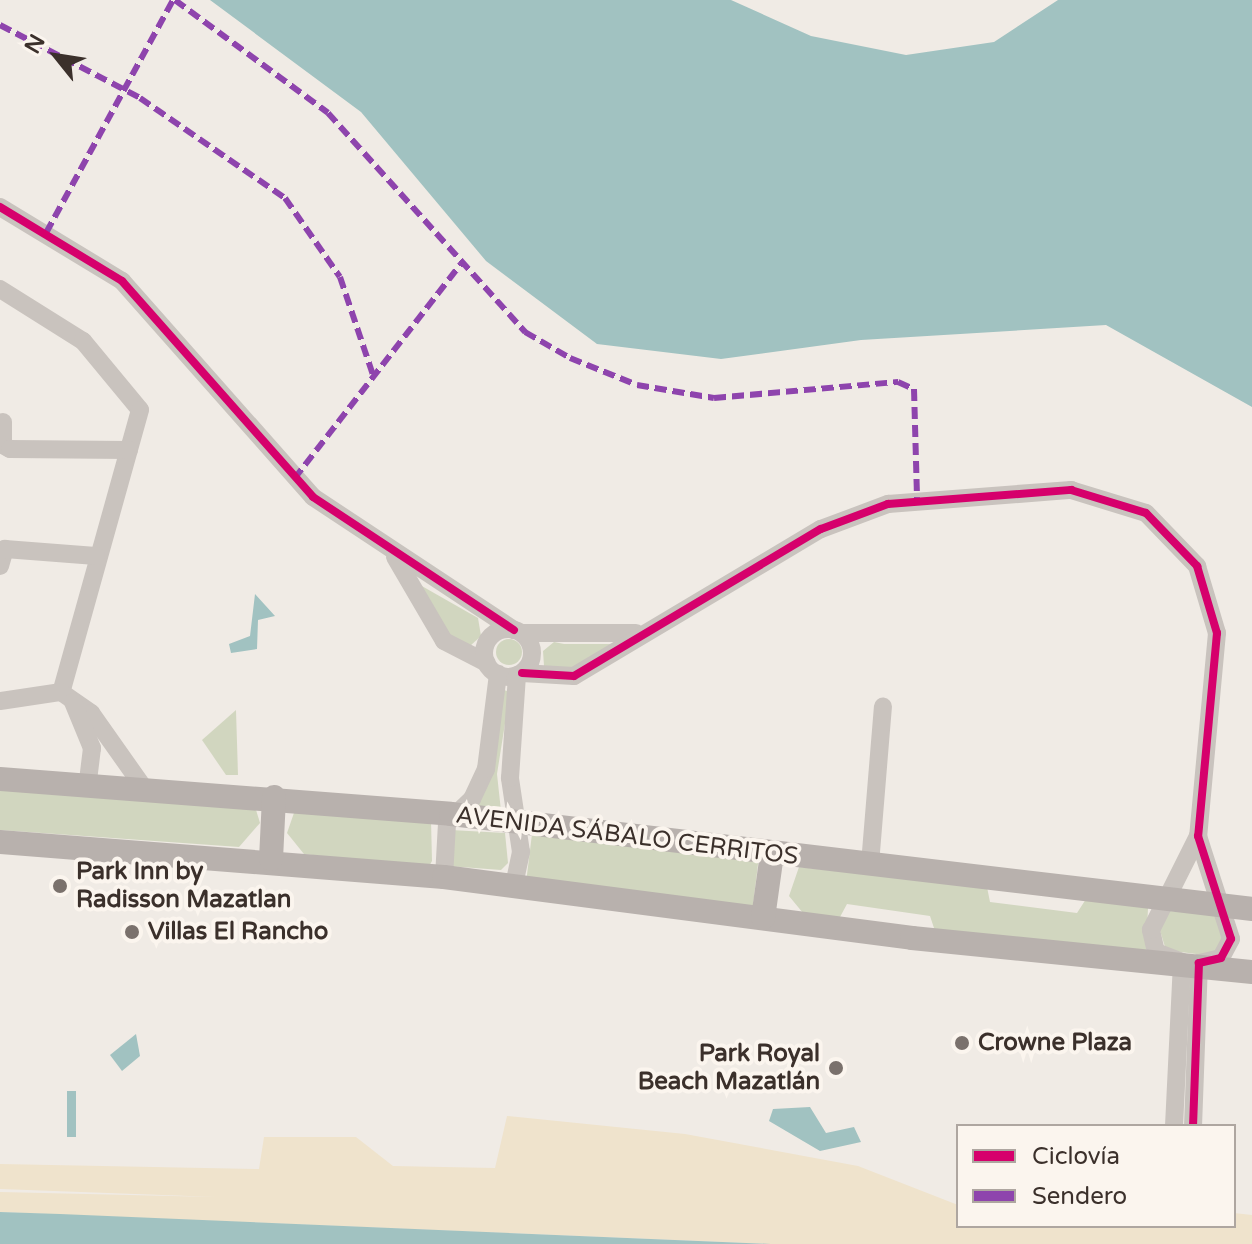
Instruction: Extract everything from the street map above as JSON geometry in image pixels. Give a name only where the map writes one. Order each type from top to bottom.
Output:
[{"type":"main road","name":"AVENIDA SÁBALO CERRITOS","points":[[0,779],[274,797],[451,814],[517,826],[1252,909]]},
{"type":"main road","points":[[271,859],[274,797]]},
{"type":"main road","points":[[0,842],[271,859],[514,885],[763,918],[1191,962],[1252,972]]},
{"type":"main road","points":[[763,918],[772,854]]},
{"type":"street","points":[[0,207],[122,281],[294,479],[394,555],[518,631],[532,653],[520,674],[510,778],[517,826],[514,885]]},
{"type":"street","points":[[0,289],[71,331],[136,402],[139,420],[96,556],[67,697]]},
{"type":"street","points":[[3,422],[3,445],[10,449],[129,450]]},
{"type":"street","points":[[394,555],[444,641],[492,669],[520,674],[574,676],[636,633],[821,529],[888,504],[1022,488],[1109,496],[1173,535],[1210,596],[1216,665],[1198,836],[1162,900],[1152,945],[1191,962],[1221,958],[1231,945],[1198,836]]},
{"type":"street","points":[[0,566],[5,549],[96,556]]},
{"type":"street","points":[[444,877],[451,814],[472,799],[486,769],[492,669],[488,641],[518,631],[636,633]]},
{"type":"street","points":[[0,701],[67,697]]},
{"type":"street","points":[[67,697],[144,788]]},
{"type":"street","points":[[870,864],[883,707]]},
{"type":"street","points":[[88,783],[97,734]]},
{"type":"street","points":[[1174,1124],[1191,962]]},
{"type":"street","points":[[1191,962],[1193,1124]]},
{"type":"green space","points":[[413,581],[478,618],[481,636],[470,646],[454,643]]},
{"type":"green space","points":[[509,639],[518,643],[522,652],[518,661],[509,665],[500,661],[496,652],[500,643]]},
{"type":"green space","points":[[554,642],[616,644],[569,672],[544,666],[543,651]]},
{"type":"green space","points":[[504,690],[510,692],[497,774],[501,811],[476,808]]},
{"type":"green space","points":[[236,710],[238,775],[226,775],[202,740]]},
{"type":"green space","points":[[0,784],[253,800],[260,823],[239,847],[0,830]]},
{"type":"green space","points":[[295,810],[431,820],[432,861],[428,868],[304,854],[287,833]]},
{"type":"green space","points":[[451,830],[505,833],[508,863],[501,870],[448,866]]},
{"type":"green space","points":[[532,834],[758,862],[753,907],[526,880]]},
{"type":"green space","points":[[799,867],[987,887],[990,902],[1077,913],[1086,899],[1148,908],[1146,951],[935,931],[930,916],[847,904],[840,917],[803,913],[789,896]]},
{"type":"green space","points":[[1170,911],[1214,914],[1228,938],[1211,956],[1166,950],[1157,921]]},
{"type":"sand","points":[[507,1116],[685,1134],[858,1166],[956,1204],[956,1228],[1236,1228],[1236,1213],[1252,1215],[1252,1244],[771,1244],[0,1212],[0,1192],[216,1197],[0,1189],[0,1164],[259,1169],[264,1137],[356,1137],[393,1166],[495,1168]]},
{"type":"water","points":[[210,0],[731,0],[811,36],[906,55],[994,42],[1058,0],[1252,0],[1252,407],[1106,325],[861,340],[721,359],[597,344],[486,261],[361,112]]},
{"type":"water","points":[[255,594],[275,616],[258,620],[257,649],[231,653],[229,644],[250,636]]},
{"type":"water","points":[[136,1034],[140,1056],[122,1071],[110,1055]]},
{"type":"water","points":[[67,1091],[76,1091],[76,1137],[67,1137]]},
{"type":"water","points":[[810,1107],[826,1133],[854,1127],[861,1142],[820,1151],[769,1121],[773,1109]]},
{"type":"water","points":[[0,1212],[60,1214],[771,1244],[0,1244]]},
{"type":"marked path","points":[[46,233],[173,0]]},
{"type":"marked path","points":[[175,0],[328,113],[525,332],[570,358],[637,385],[714,398],[898,382],[914,389],[917,498]]},
{"type":"marked path","points":[[0,25],[140,98],[285,198],[340,277],[374,378]]},
{"type":"marked path","points":[[294,479],[461,264]]},
{"type":"cycle path","points":[[0,207],[122,281],[313,497],[514,630]]},
{"type":"cycle path","points":[[522,673],[574,676],[821,529],[888,504],[1071,490],[1146,513],[1197,566],[1217,633],[1198,836],[1231,939],[1221,958],[1199,963],[1193,1124]]},
{"type":"place","name":"Park Inn by Radisson Mazatlan","points":[[60,886]]},
{"type":"place","name":"Villas El Rancho","points":[[132,932]]},
{"type":"place","name":"Crowne Plaza","points":[[962,1043]]},
{"type":"place","name":"Park Royal Beach Mazatlán","points":[[836,1068]]}]
